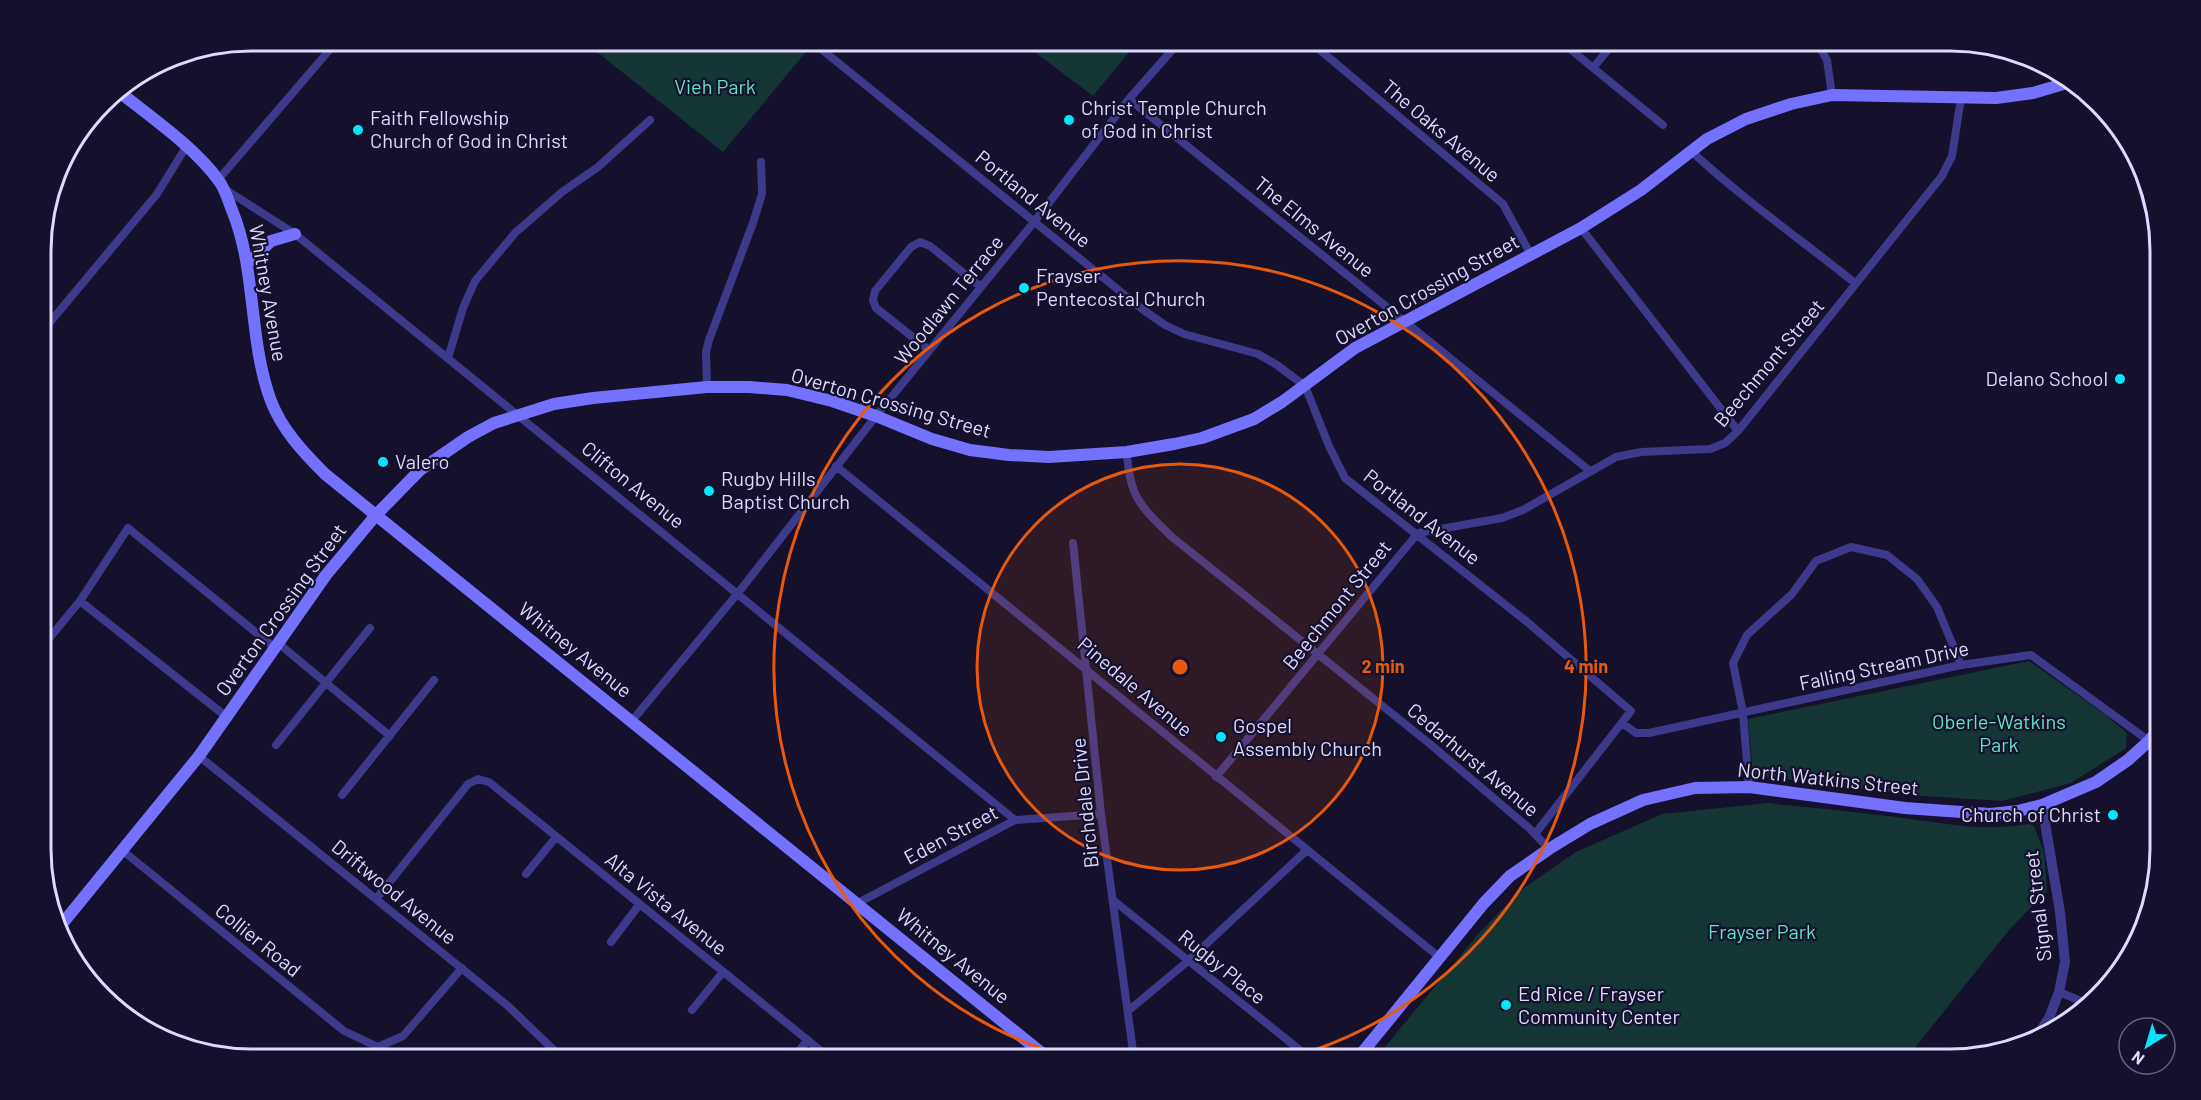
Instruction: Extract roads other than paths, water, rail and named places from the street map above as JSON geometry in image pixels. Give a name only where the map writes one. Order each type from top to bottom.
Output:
[{"type":"main road","name":"Overton Crossing Street","points":[[64,921],[199,756],[228,718],[326,575],[376,515],[413,476],[441,454],[494,423],[554,404],[577,400],[707,387],[749,387],[787,390],[832,401],[970,450],[1048,457],[1127,452],[1174,444],[1226,430],[1254,419],[1305,386],[1355,348],[1581,228],[1641,190],[1691,151],[1728,127],[1746,119],[1791,104],[1832,95],[1996,98],[2033,93],[2061,85]]},
{"type":"main road","name":"Clifton Avenue","points":[[124,97],[186,147],[220,183]]},
{"type":"main road","name":"Whitney Avenue","points":[[220,183],[240,228],[248,263],[262,373],[272,403],[286,430],[306,455],[325,474],[1037,1049]]},
{"type":"main road","points":[[248,263],[271,241],[295,234]]},
{"type":"main road","name":"North Watkins Street","points":[[1365,1049],[1484,903],[1510,876],[1548,849],[1590,824],[1643,800],[1695,788],[1749,787],[1905,808],[1990,814],[2018,811],[2073,793],[2110,773],[2150,740]]},
{"type":"street","points":[[220,183],[329,51]]},
{"type":"street","name":"Portland Avenue","points":[[824,51],[1142,309],[1184,334],[1258,354],[1305,386],[1329,447],[1345,478],[1418,533],[1631,711],[1623,723]]},
{"type":"street","name":"Woodlawn Terrace","points":[[631,722],[738,593],[836,466],[1034,222],[1129,99],[1171,51]]},
{"type":"street","name":"The Oaks Avenue","points":[[1321,51],[1503,204],[1531,255]]},
{"type":"street","points":[[1572,51],[1664,125]]},
{"type":"street","points":[[1593,68],[1607,51]]},
{"type":"street","points":[[1822,51],[1827,60],[1832,95]]},
{"type":"street","name":"Beechmont Street","points":[[1216,777],[1418,533],[1502,518],[1523,510],[1616,457],[1633,453],[1710,449],[1725,443],[1738,431],[1941,176],[1952,156],[1961,98]]},
{"type":"street","name":"The Elms Avenue","points":[[1129,99],[1590,471]]},
{"type":"street","points":[[448,358],[463,308],[475,281],[515,233],[562,192],[597,167],[650,120]]},
{"type":"street","points":[[51,321],[157,194],[186,147]]},
{"type":"street","points":[[1691,151],[1729,186],[1790,230],[1855,284]]},
{"type":"street","points":[[707,387],[706,352],[762,194],[761,162]]},
{"type":"street","name":"Clifton Avenue","points":[[220,183],[295,234],[1015,820]]},
{"type":"street","points":[[1581,228],[1738,431]]},
{"type":"street","points":[[929,350],[876,308],[873,300],[876,291],[911,247],[920,242],[930,246],[981,287]]},
{"type":"street","name":"Cedarhurst Avenue","points":[[1127,452],[1128,477],[1137,498],[1148,513],[1172,537],[1430,744],[1535,834],[1548,849]]},
{"type":"street","name":"Pinedale Avenue","points":[[836,466],[1439,957]]},
{"type":"street","points":[[51,635],[80,601],[128,528],[390,736]]},
{"type":"street","name":"Birchdale Drive","points":[[1073,543],[1101,814],[1133,1049]]},
{"type":"street","points":[[1749,787],[1743,713],[1733,663],[1747,635],[1792,594],[1816,561],[1851,547],[1887,555],[1917,579],[1936,607],[1961,665]]},
{"type":"street","points":[[80,601],[228,718]]},
{"type":"street","points":[[276,745],[370,628]]},
{"type":"street","name":"Falling Stream Drive","points":[[1623,723],[1636,732],[1649,733],[1961,665],[2031,656],[2150,740]]},
{"type":"street","points":[[342,795],[434,680]]},
{"type":"street","points":[[1535,834],[1623,723]]},
{"type":"street","name":"Driftwood Avenue","points":[[199,756],[508,1006],[553,1049]]},
{"type":"street","name":"Alta Vista Avenue","points":[[376,899],[468,784],[478,778],[489,782],[819,1049]]},
{"type":"street","name":"Signal Street","points":[[2042,805],[2057,892],[2065,962],[2059,992],[2044,1025]]},
{"type":"street","name":"Eden Street","points":[[858,903],[1015,820],[1101,814]]},
{"type":"street","points":[[526,874],[556,837]]},
{"type":"street","name":"Collier Road","points":[[122,850],[344,1031],[378,1047],[404,1036],[462,968]]},
{"type":"street","points":[[1128,1011],[1188,961],[1307,850]]},
{"type":"street","name":"Rugby Place","points":[[1113,900],[1298,1049]]},
{"type":"street","points":[[610,942],[639,905]]},
{"type":"street","points":[[692,1010],[723,972]]},
{"type":"street","points":[[2059,992],[2080,1001]]},
{"type":"street","points":[[800,1049],[808,1040]]},
{"type":"place","name":"Christ Temple Church of God in Christ","points":[[1069,120]]},
{"type":"place","name":"Faith Fellowship Church of God in Christ","points":[[358,130]]},
{"type":"place","name":"Frayser Pentecostal Church","points":[[1024,288]]},
{"type":"place","name":"Delano School","points":[[2120,379]]},
{"type":"place","name":"Valero","points":[[383,462]]},
{"type":"place","name":"Rugby Hills Baptist Church","points":[[709,491]]},
{"type":"place","name":"Gospel Assembly Church","points":[[1221,737]]},
{"type":"place","name":"Church of Christ","points":[[2113,815]]},
{"type":"place","name":"Ed Rice / Frayser Community Center","points":[[1506,1005]]},
{"type":"park label","name":"Vieh Park","points":[[715,87]]},
{"type":"park label","name":"Oberle-Watkins Park","points":[[1999,734]]},
{"type":"park label","name":"Frayser Park","points":[[1762,932]]}]
